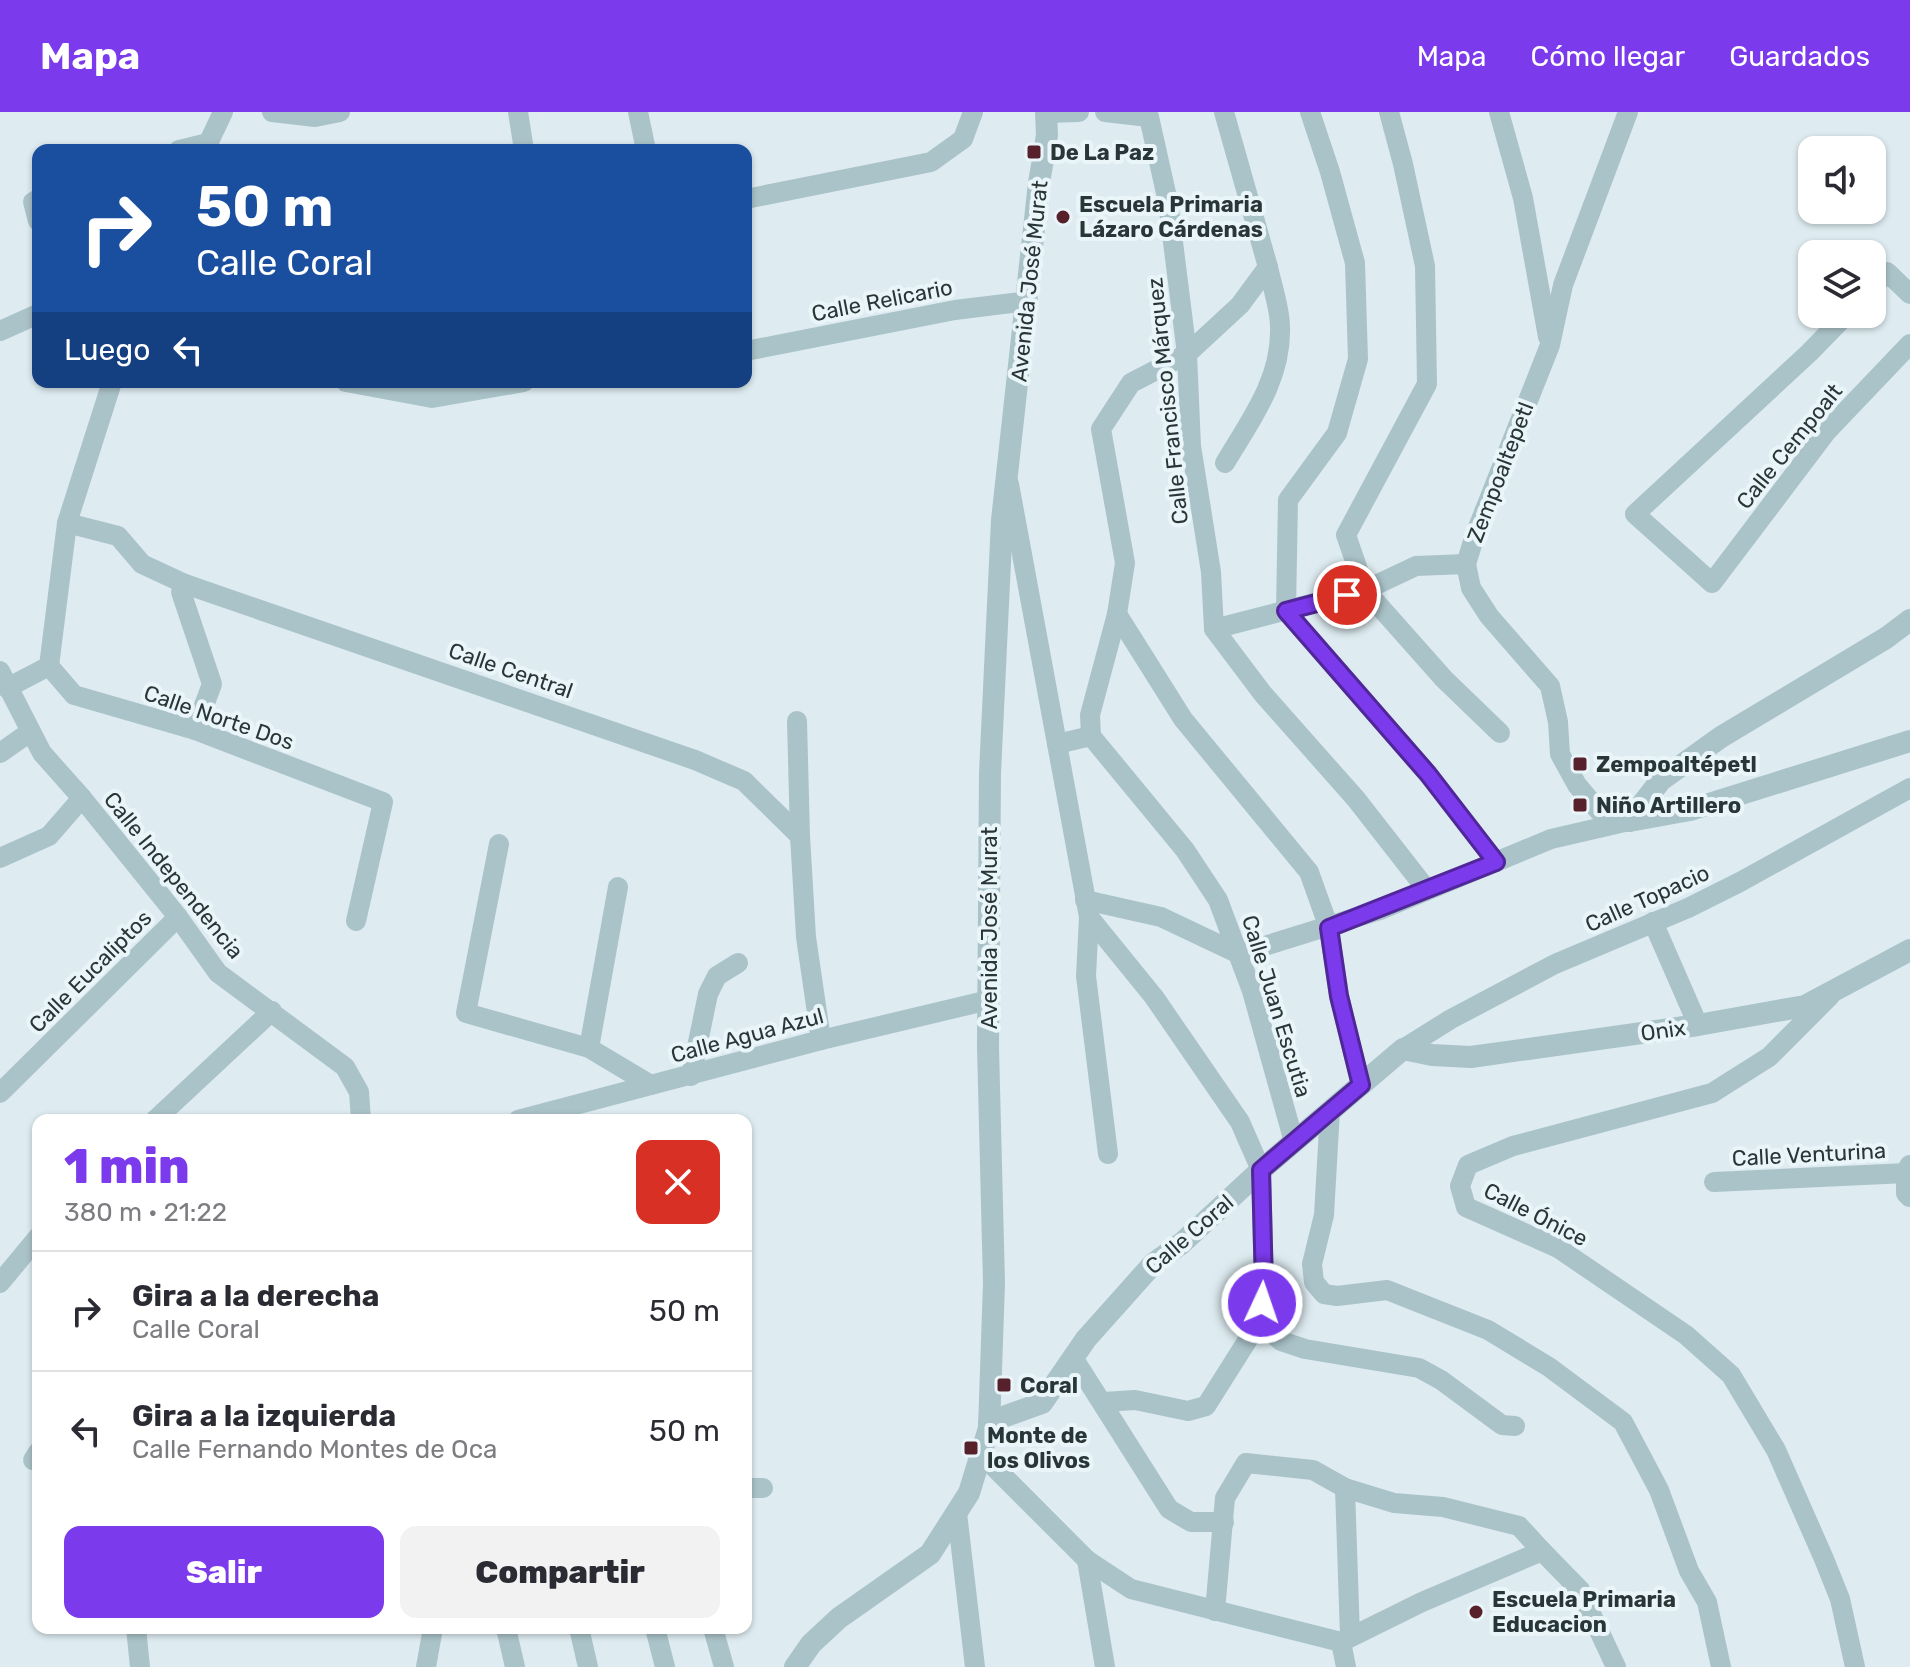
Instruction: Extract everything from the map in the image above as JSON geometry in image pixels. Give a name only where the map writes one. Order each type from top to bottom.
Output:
[{"type":"street","points":[[208,144],[223,112]]},
{"type":"street","points":[[272,112],[315,117],[340,112]]},
{"type":"street","points":[[518,112],[523,144]]},
{"type":"street","points":[[638,112],[645,144]]},
{"type":"street","points":[[752,198],[931,162],[963,139],[973,112]]},
{"type":"street","points":[[1046,113],[1079,112]]},
{"type":"street","name":"Calle Francisco Márquez","points":[[1105,112],[1149,117],[1168,202],[1187,354],[1191,446],[1211,572],[1214,629]]},
{"type":"street","points":[[1224,112],[1268,267],[1280,327],[1268,391],[1225,463]]},
{"type":"street","points":[[1310,112],[1355,263],[1358,359],[1337,433],[1288,500],[1286,611],[1428,774],[1496,862]]},
{"type":"street","points":[[1389,112],[1425,266],[1427,384],[1346,535],[1365,590],[1444,679],[1500,733]]},
{"type":"street","points":[[1499,112],[1523,198],[1550,345]]},
{"type":"street","name":"Zempoaltepetl","points":[[1628,112],[1563,285],[1550,345],[1466,564],[1471,588],[1489,616],[1550,686],[1558,722],[1560,754],[1577,785],[1599,811],[1629,821]]},
{"type":"street","name":"Avenida José Murat","points":[[795,1667],[811,1644],[839,1618],[930,1554],[969,1493],[989,1422],[994,1283],[988,1047],[990,773],[1002,520],[1047,135],[1046,113]]},
{"type":"street","points":[[1057,744],[1091,736],[1090,715],[1117,614],[1125,563],[1101,429],[1131,383],[1187,354],[1240,305],[1268,267]]},
{"type":"street","name":"Calle Relicario","points":[[752,350],[955,310],[1028,301]]},
{"type":"street","points":[[0,331],[32,317]]},
{"type":"street","name":"Calle Cempoalt","points":[[1833,328],[1635,514],[1712,583],[1827,431],[1910,344]]},
{"type":"street","points":[[4,679],[49,666],[67,523],[110,388]]},
{"type":"street","points":[[411,388],[456,388]]},
{"type":"street","points":[[1008,477],[1087,908],[1086,976],[1108,1154]]},
{"type":"street","name":"Calle Central","points":[[67,523],[118,536],[142,564],[185,584],[695,760],[744,781],[800,836]]},
{"type":"street","points":[[1427,890],[1356,799],[1263,694],[1214,629],[1365,590],[1416,566],[1466,564]]},
{"type":"street","points":[[185,584],[181,592],[212,684],[195,730]]},
{"type":"street","points":[[1117,614],[1183,719],[1309,872],[1329,928],[1339,996],[1361,1085]]},
{"type":"street","points":[[1629,821],[1661,780],[1721,737],[1886,638],[1910,620]]},
{"type":"street","name":"Calle Norte Dos","points":[[49,666],[74,695],[195,730],[383,802],[356,921]]},
{"type":"street","name":"Calle Independencia","points":[[4,679],[42,753],[178,917],[218,973],[345,1067],[359,1092],[361,1114]]},
{"type":"street","points":[[797,721],[806,937],[821,1040]]},
{"type":"street","points":[[0,753],[30,732]]},
{"type":"street","name":"Calle Juan Escutia","points":[[1091,736],[1185,850],[1218,900],[1252,991],[1294,1142]]},
{"type":"street","points":[[1087,908],[1161,917],[1239,954],[1329,928],[1551,839],[1690,810],[1910,741]]},
{"type":"street","name":"Calle Topacio","points":[[1403,1049],[1451,1019],[1555,964],[1740,882],[1910,788]]},
{"type":"street","points":[[0,858],[49,836],[82,798]]},
{"type":"street","points":[[499,844],[466,1013],[589,1048],[651,1085]]},
{"type":"street","points":[[589,1048],[618,887]]},
{"type":"street","points":[[1087,908],[1154,997],[1231,1109],[1261,1170],[1264,1285],[1259,1322],[1206,1406],[1188,1411],[1135,1400],[1103,1402]]},
{"type":"street","name":"Calle Eucaliptos","points":[[0,1093],[178,917]]},
{"type":"street","points":[[1653,922],[1698,1025]]},
{"type":"street","name":"Onix","points":[[1403,1049],[1471,1057],[1698,1025],[1805,1006],[1910,950]]},
{"type":"street","points":[[691,1076],[708,994],[717,976],[738,963]]},
{"type":"street","name":"Calle Ónice","points":[[1833,993],[1769,1057],[1712,1093],[1513,1146],[1468,1165],[1460,1186],[1466,1207],[1558,1248],[1686,1335],[1731,1375],[1776,1450],[1824,1559],[1840,1599],[1855,1667]]},
{"type":"street","name":"Calle Agua Azul","points":[[541,1114],[821,1040],[989,1000]]},
{"type":"street","points":[[161,1114],[272,1011]]},
{"type":"street","name":"Calle Coral","points":[[989,1422],[1042,1403],[1086,1339],[1153,1264],[1182,1243],[1261,1170],[1403,1049]]},
{"type":"street","points":[[1330,1111],[1324,1215],[1312,1264],[1314,1282],[1324,1294],[1337,1296],[1387,1290],[1488,1330],[1549,1367],[1623,1422],[1659,1490],[1689,1571],[1707,1602],[1721,1667]]},
{"type":"street","name":"Calle Venturina","points":[[1714,1182],[1909,1182]]},
{"type":"street","points":[[0,1283],[32,1244]]},
{"type":"street","points":[[1259,1322],[1281,1341],[1305,1349],[1419,1368],[1441,1380],[1502,1425],[1515,1426]]},
{"type":"street","points":[[1074,1359],[1169,1509],[1191,1522],[1224,1522]]},
{"type":"street","points":[[981,1454],[1087,1560],[1131,1589],[1215,1611],[1346,1639],[1542,1551]]},
{"type":"street","points":[[1215,1611],[1225,1498],[1246,1463],[1313,1470],[1345,1488],[1394,1503],[1443,1507],[1519,1526],[1580,1590],[1616,1667]]},
{"type":"street","points":[[1345,1488],[1346,1666]]},
{"type":"street","points":[[957,1513],[975,1667]]},
{"type":"street","points":[[1087,1560],[1105,1667]]},
{"type":"street","points":[[137,1634],[140,1667]]},
{"type":"street","points":[[426,1667],[432,1634]]},
{"type":"street","points":[[507,1634],[515,1667]]},
{"type":"street","points":[[580,1634],[588,1667]]},
{"type":"street","points":[[657,1634],[665,1667]]},
{"type":"street","points":[[715,1634],[724,1667]]},
{"type":"place","name":"De La Paz","points":[[1034,152]]},
{"type":"place","name":"Escuela Primaria Lázaro Cárdenas","points":[[1063,217]]},
{"type":"place","name":"Zempoaltépetl","points":[[1580,764]]},
{"type":"place","name":"Niño Artillero","points":[[1580,805]]},
{"type":"place","name":"Coral","points":[[1004,1385]]},
{"type":"place","name":"Monte de los Olivos","points":[[971,1448]]},
{"type":"place","name":"Escuela Primaria Educacion","points":[[1476,1612]]},
{"type":"route","points":[[1262,1303],[1261,1170],[1361,1085],[1339,996],[1329,928],[1496,862],[1428,774],[1286,611],[1347,595]]}]
